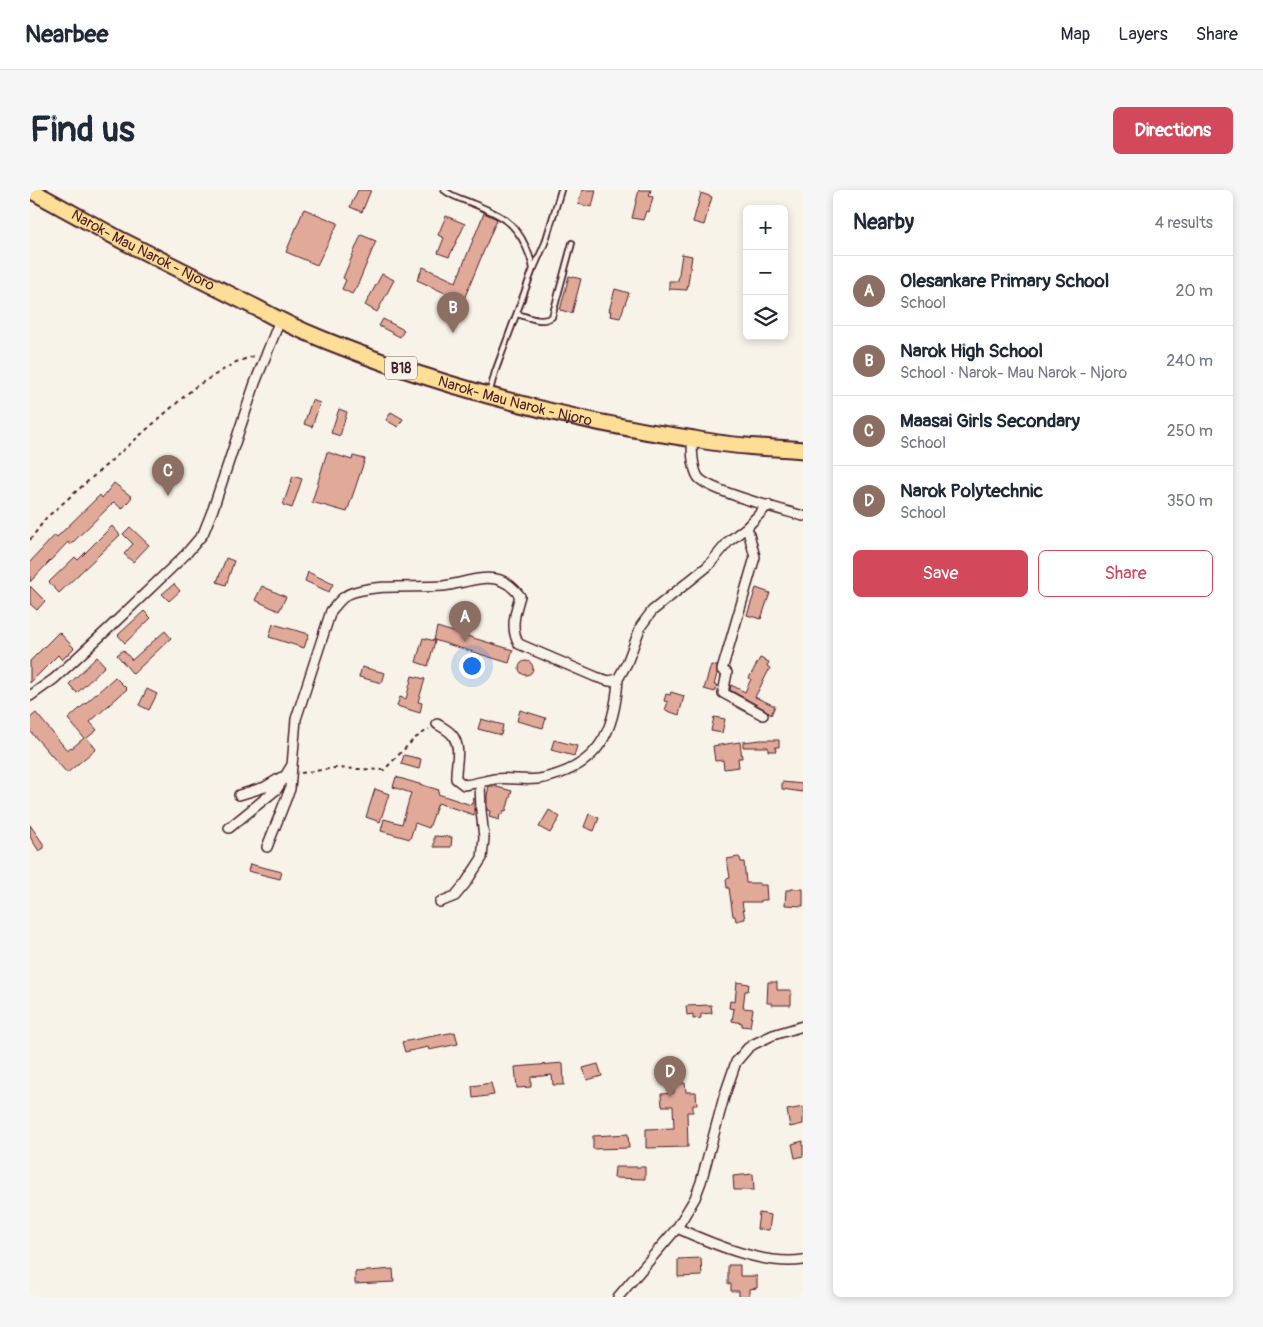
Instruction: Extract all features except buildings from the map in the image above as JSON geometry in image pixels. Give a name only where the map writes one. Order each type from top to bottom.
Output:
[{"type":"highway","name":"Narok- Mau Narok - Njoro","points":[[36,192],[121,240],[280,320],[352,351],[417,373],[564,415],[692,439],[747,446],[803,450]]},
{"type":"street","points":[[30,696],[54,679],[108,630],[186,554],[203,534],[255,383],[280,320]]},
{"type":"street","points":[[692,439],[697,475],[703,482],[803,516]]},
{"type":"street","points":[[437,724],[453,735],[458,752],[455,769],[456,779],[464,785],[495,779],[544,778],[572,769],[591,756],[604,740],[614,715],[618,679],[627,663],[641,626],[652,612],[708,566],[729,541],[747,527],[768,505]]},
{"type":"street","points":[[747,527],[755,557],[722,665],[722,670],[727,673],[723,693],[764,715]]},
{"type":"street","points":[[228,828],[277,789],[288,777],[293,763],[296,719],[331,611],[343,597],[354,592],[388,588],[445,586],[475,578],[498,579],[514,587],[520,596],[515,612],[514,636],[519,644],[596,677],[609,681],[618,679]]},
{"type":"street","points":[[239,795],[288,777]]},
{"type":"street","points":[[267,846],[290,789],[288,777]]},
{"type":"street","points":[[440,902],[455,896],[482,858],[484,838],[480,783]]},
{"type":"street","points":[[618,1297],[677,1228],[695,1198],[701,1182],[716,1121],[736,1062],[754,1044],[773,1035],[803,1026]]},
{"type":"street","points":[[677,1228],[758,1258],[793,1262],[803,1260]]},
{"type":"lane","points":[[444,190],[496,213],[514,226],[521,235],[534,269]]},
{"type":"lane","points":[[489,395],[495,372],[516,314],[545,243],[561,190]]},
{"type":"lane","points":[[516,314],[539,320],[547,320],[552,317],[572,243]]},
{"type":"path","points":[[30,540],[46,518],[195,387],[236,362],[268,350]]},
{"type":"path","points":[[288,777],[305,772],[335,768],[384,770],[414,739],[437,724]]},
{"type":"place","name":"Narok High School","points":[[453,333]]},
{"type":"place","name":"Maasai Girls Secondary","points":[[168,496]]},
{"type":"place","name":"Olesankare Primary School","points":[[465,642]]},
{"type":"place","name":"Narok Polytechnic","points":[[670,1097]]}]
